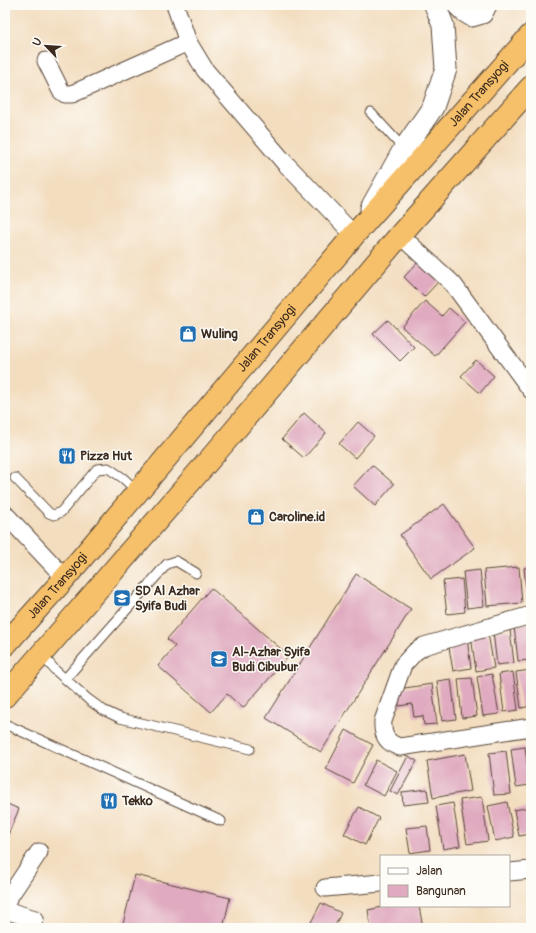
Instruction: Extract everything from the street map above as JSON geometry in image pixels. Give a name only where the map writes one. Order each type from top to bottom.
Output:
[{"type":"highway","name":"Jalan Transyogi","points":[[5,645],[65,578],[357,232],[531,35]]},
{"type":"highway","points":[[5,696],[228,438],[400,235],[529,94]]},
{"type":"street","points":[[175,5],[188,42],[210,76],[284,162],[357,232],[404,149],[433,107],[446,69],[444,25],[434,5]]},
{"type":"street","points":[[458,5],[464,12],[472,16],[482,13],[486,5]]},
{"type":"street","points":[[46,61],[61,91],[65,94],[72,94],[188,42]]},
{"type":"street","points":[[400,235],[453,284],[531,390]]},
{"type":"street","points":[[5,514],[65,578]]},
{"type":"street","points":[[531,615],[424,646],[415,652],[403,665],[383,721],[383,727],[386,740],[390,744],[400,747],[531,728]]},
{"type":"street","points":[[5,903],[39,852]]},
{"type":"street","points":[[510,872],[531,870]]},
{"type":"street","points":[[325,888],[380,883]]},
{"type":"street","points":[[5,910],[35,919]]},
{"type":"lane","points":[[371,113],[404,149]]},
{"type":"lane","points":[[15,478],[49,513],[54,515],[61,512],[97,470],[108,468],[123,478],[138,492]]},
{"type":"lane","points":[[66,678],[167,564],[176,561],[196,573]]},
{"type":"lane","points":[[42,655],[55,670],[66,678],[89,700],[103,710],[120,718],[250,749]]},
{"type":"lane","points":[[5,724],[221,821]]},
{"type":"building","points":[[420,260],[440,280],[424,297],[404,277]]},
{"type":"building","points":[[425,301],[442,316],[449,308],[465,322],[435,356],[402,327]]},
{"type":"building","points":[[388,320],[414,347],[400,361],[373,334]]},
{"type":"building","points":[[476,360],[494,376],[480,393],[461,376]]},
{"type":"building","points":[[304,413],[326,433],[304,458],[282,439]]},
{"type":"building","points":[[358,422],[374,436],[355,458],[339,444]]},
{"type":"building","points":[[372,465],[394,484],[375,506],[353,486]]},
{"type":"building","points":[[444,504],[475,548],[431,579],[400,535]]},
{"type":"building","points":[[519,567],[522,603],[487,606],[484,570]]},
{"type":"building","points":[[531,567],[531,599],[527,600],[524,568]]},
{"type":"building","points":[[480,570],[484,606],[467,608],[463,572]]},
{"type":"building","points":[[356,574],[411,609],[321,752],[266,718]]},
{"type":"building","points":[[462,579],[465,612],[447,614],[443,581]]},
{"type":"building","points":[[211,588],[289,656],[243,708],[227,694],[211,712],[158,666],[175,646],[167,639]]},
{"type":"building","points":[[531,623],[531,660],[518,661],[514,626]]},
{"type":"building","points":[[510,630],[514,663],[497,665],[493,632]]},
{"type":"building","points":[[488,633],[494,668],[476,671],[471,636]]},
{"type":"building","points":[[467,638],[471,668],[453,671],[448,641]]},
{"type":"building","points":[[531,670],[531,706],[521,708],[516,672]]},
{"type":"building","points":[[513,672],[518,710],[504,712],[499,674]]},
{"type":"building","points":[[492,674],[499,714],[483,716],[477,677]]},
{"type":"building","points":[[472,678],[477,716],[462,718],[458,679]]},
{"type":"building","points":[[451,679],[456,719],[442,721],[437,681]]},
{"type":"building","points":[[432,684],[437,724],[424,725],[423,716],[414,717],[412,704],[399,706],[398,689]]},
{"type":"building","points":[[346,730],[373,745],[353,783],[326,769]]},
{"type":"building","points":[[525,747],[530,785],[516,787],[511,749]]},
{"type":"building","points":[[506,751],[511,794],[494,795],[489,753]]},
{"type":"building","points":[[465,754],[471,791],[433,798],[427,761]]},
{"type":"building","points":[[408,756],[417,761],[398,795],[390,791]]},
{"type":"building","points":[[376,760],[397,771],[384,796],[363,785]]},
{"type":"building","points":[[427,789],[429,802],[403,805],[402,792]]},
{"type":"building","points":[[482,797],[488,841],[467,844],[460,800]]},
{"type":"building","points":[[507,802],[514,837],[495,841],[488,806]]},
{"type":"building","points":[[5,803],[19,809],[5,842]]},
{"type":"building","points":[[453,803],[460,846],[443,849],[436,806]]},
{"type":"building","points":[[359,807],[379,818],[365,845],[344,834]]},
{"type":"building","points":[[531,807],[531,834],[519,836],[514,810]]},
{"type":"building","points":[[427,826],[430,850],[410,853],[406,828]]},
{"type":"building","points":[[135,875],[230,898],[223,928],[122,928]]},
{"type":"building","points":[[321,903],[341,913],[334,928],[308,928]]},
{"type":"building","points":[[382,907],[419,907],[423,928],[371,928],[368,910]]},
{"type":"place","name":"Wuling","points":[[188,334]]},
{"type":"place","name":"Pizza Hut","points":[[67,456]]},
{"type":"place","name":"Caroline.id","points":[[256,517]]},
{"type":"place","name":"SD Al Azhar Syifa Budi","points":[[122,598]]},
{"type":"place","name":"Al-Azhar Syifa Budi Cibubur","points":[[219,659]]},
{"type":"place","name":"Tekko","points":[[109,801]]}]
